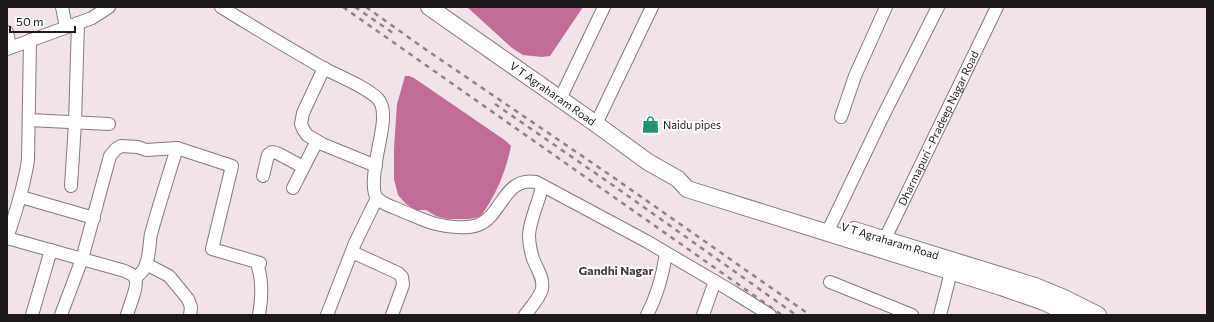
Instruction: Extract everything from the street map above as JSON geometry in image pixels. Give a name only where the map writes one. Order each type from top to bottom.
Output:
[{"type":"main road","name":"V T Agraharam Road","points":[[429,7],[648,162],[678,179],[689,180],[882,245],[1035,286],[1064,298],[1098,315]]},
{"type":"main road","name":"V T Agraharam Road","points":[[882,245],[951,272],[1044,302],[1071,315]]},
{"type":"street","points":[[62,7],[66,27]]},
{"type":"street","points":[[7,32],[9,48],[92,18],[109,7]]},
{"type":"street","points":[[221,7],[324,68],[371,93],[380,102],[383,108],[383,125],[373,180],[374,193],[377,198],[385,204],[435,224],[463,227],[478,224],[489,217],[512,188],[520,183],[530,181],[536,182],[646,241],[770,315]]},
{"type":"street","points":[[560,99],[604,7]]},
{"type":"street","points":[[596,124],[652,7]]},
{"type":"street","points":[[841,117],[855,76],[886,7]]},
{"type":"street","points":[[829,228],[938,7]]},
{"type":"street","name":"Dharmapuri - Pradeep Nagar Road","points":[[882,245],[997,7]]},
{"type":"street","points":[[71,186],[75,122],[78,23]]},
{"type":"street","points":[[30,40],[28,160],[26,179],[7,238],[125,271],[135,278]]},
{"type":"street","points":[[324,68],[301,118],[303,129],[307,135],[317,141],[376,166]]},
{"type":"street","points":[[29,120],[109,124]]},
{"type":"street","points":[[293,188],[317,141]]},
{"type":"street","points":[[61,315],[82,259],[110,156],[121,146],[127,146],[138,147],[146,150],[177,148],[232,166],[212,249],[260,263],[258,267],[263,290],[259,315]]},
{"type":"street","points":[[135,278],[143,272],[146,264],[150,239],[158,207],[177,148]]},
{"type":"street","points":[[263,176],[268,155],[272,152],[279,154],[303,167]]},
{"type":"street","points":[[525,315],[534,304],[542,287],[541,277],[533,258],[529,234],[531,220],[542,186]]},
{"type":"street","points":[[21,197],[94,218]]},
{"type":"street","points":[[327,315],[352,252],[377,198]]},
{"type":"street","points":[[32,315],[51,250]]},
{"type":"street","points":[[352,252],[398,272],[402,277],[403,285],[392,315]]},
{"type":"street","points":[[649,314],[664,268],[666,253]]},
{"type":"street","points":[[146,264],[170,276],[188,299],[191,307],[190,315]]},
{"type":"street","points":[[940,315],[951,272]]},
{"type":"street","points":[[127,315],[135,287],[135,278]]},
{"type":"street","points":[[703,315],[715,281]]},
{"type":"street","points":[[830,282],[912,315]]},
{"type":"shaded area","points":[[467,7],[583,7],[550,56],[542,57],[523,55],[512,48]]},
{"type":"shaded area","points":[[405,76],[414,78],[506,141],[511,146],[500,183],[491,201],[480,217],[469,219],[447,219],[436,216],[426,210],[416,210],[406,204],[398,195],[394,179],[394,148],[397,104]]},
{"type":"railway","points":[[343,7],[782,315]]},
{"type":"railway","points":[[355,7],[393,33]]},
{"type":"railway","points":[[366,7],[810,315]]},
{"type":"railway","points":[[495,104],[796,315]]},
{"type":"place","name":"Naidu pipes","points":[[650,125]]},
{"type":"district","name":"Gandhi Nagar","points":[[616,271]]}]
